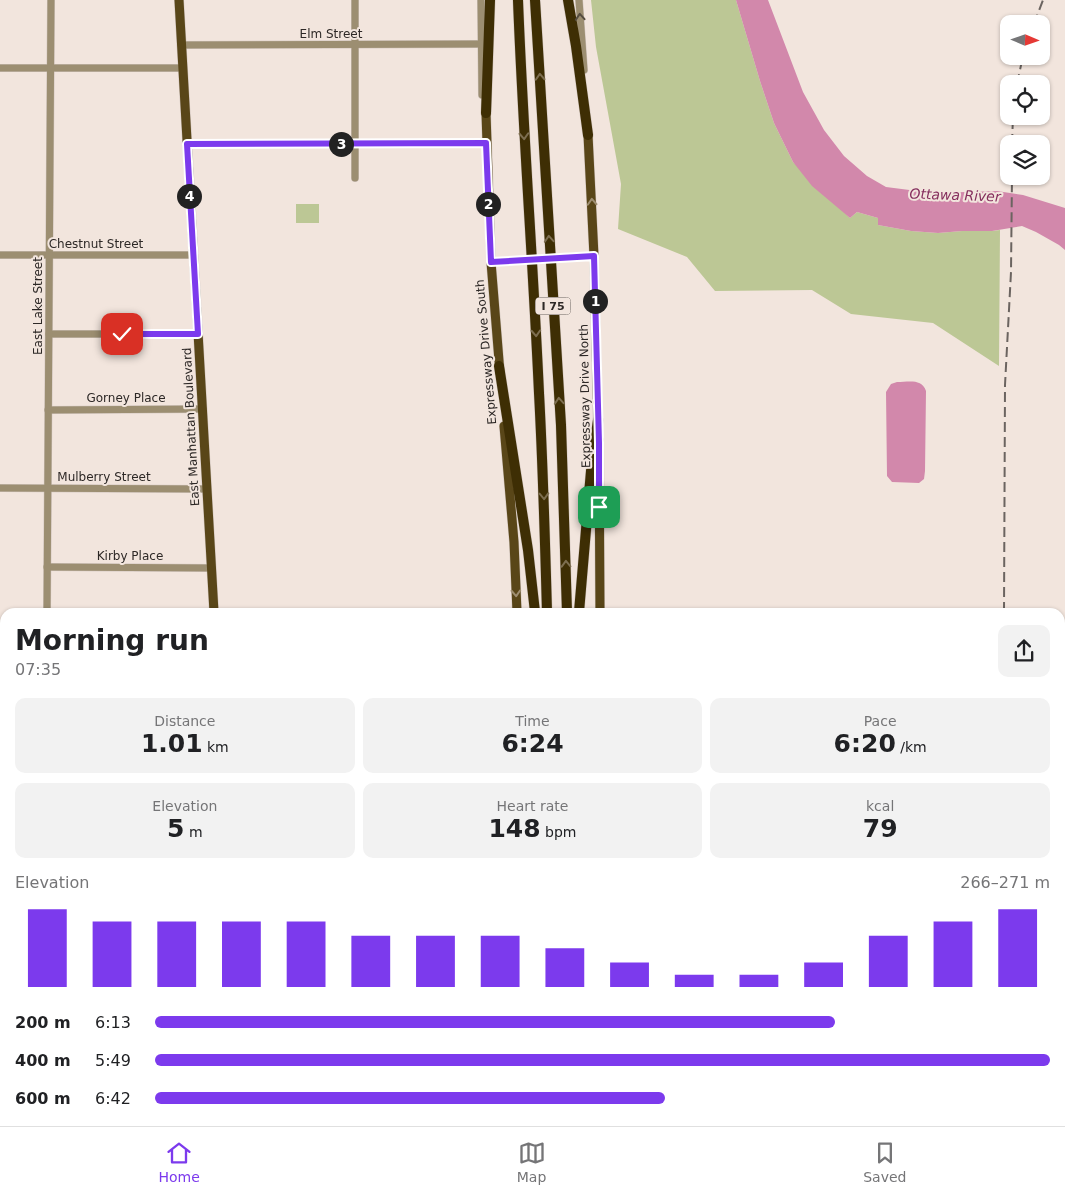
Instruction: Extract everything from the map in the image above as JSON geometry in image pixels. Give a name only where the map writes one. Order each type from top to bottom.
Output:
[{"type":"highway","points":[[486,113],[490,0]]},
{"type":"highway","name":"I 75","points":[[518,0],[540,404],[547,608]]},
{"type":"highway","name":"I 75","points":[[535,0],[561,425],[567,608]]},
{"type":"highway","points":[[568,0],[588,135]]},
{"type":"highway","points":[[499,366],[528,550],[535,608]]},
{"type":"highway","points":[[579,608],[591,471],[598,420]]},
{"type":"main road","name":"East Manhattan Boulevard","points":[[179,0],[214,608]]},
{"type":"main road","name":"Expressway Drive South","points":[[486,113],[491,262],[514,542],[517,608]]},
{"type":"main road","name":"Expressway Drive North","points":[[588,135],[594,256],[600,608]]},
{"type":"street","name":"East Lake Street","points":[[47,608],[51,0]]},
{"type":"street","points":[[355,0],[355,178]]},
{"type":"street","name":"Expressway Drive South","points":[[481,0],[482,93],[486,113]]},
{"type":"street","name":"Expressway Drive North","points":[[579,0],[588,135]]},
{"type":"street","name":"Elm Street","points":[[181,45],[481,44]]},
{"type":"street","points":[[0,68],[182,68]]},
{"type":"street","points":[[187,144],[486,143]]},
{"type":"street","name":"Chestnut Street","points":[[0,255],[193,255]]},
{"type":"street","points":[[491,262],[594,256]]},
{"type":"street","points":[[49,334],[198,334]]},
{"type":"street","name":"Gorney Place","points":[[48,410],[203,409]]},
{"type":"street","name":"Mulberry Street","points":[[0,488],[208,489]]},
{"type":"street","name":"Kirby Place","points":[[47,567],[212,568]]},
{"type":"green space","points":[[591,0],[736,0],[774,123],[793,162],[850,218],[857,212],[878,218],[878,225],[911,231],[938,233],[1000,230],[999,366],[933,323],[851,314],[812,290],[715,291],[687,257],[618,229],[621,184],[596,47]]},
{"type":"green space","points":[[296,204],[319,204],[319,223],[296,223]]},
{"type":"water","name":"Ottawa River","points":[[736,0],[768,0],[803,92],[824,130],[844,156],[867,176],[886,187],[933,193],[997,191],[1023,195],[1065,208],[1065,250],[1036,232],[1022,226],[992,231],[938,233],[911,231],[878,225],[878,218],[857,212],[850,218],[812,186],[793,162],[774,123]]},
{"type":"water","points":[[897,382],[918,382],[926,391],[925,471],[924,479],[919,483],[892,482],[887,476],[886,392],[891,384]]},
{"type":"railway","points":[[1037,15],[1043,0]]},
{"type":"railway","points":[[1019,75],[1021,65]]},
{"type":"railway","points":[[1012,135],[1013,125]]},
{"type":"railway","points":[[1004,608],[1005,385],[1011,272],[1012,185]]},
{"type":"route","points":[[122,334],[198,334],[187,144],[486,143],[491,262],[594,256],[599,507]]}]
